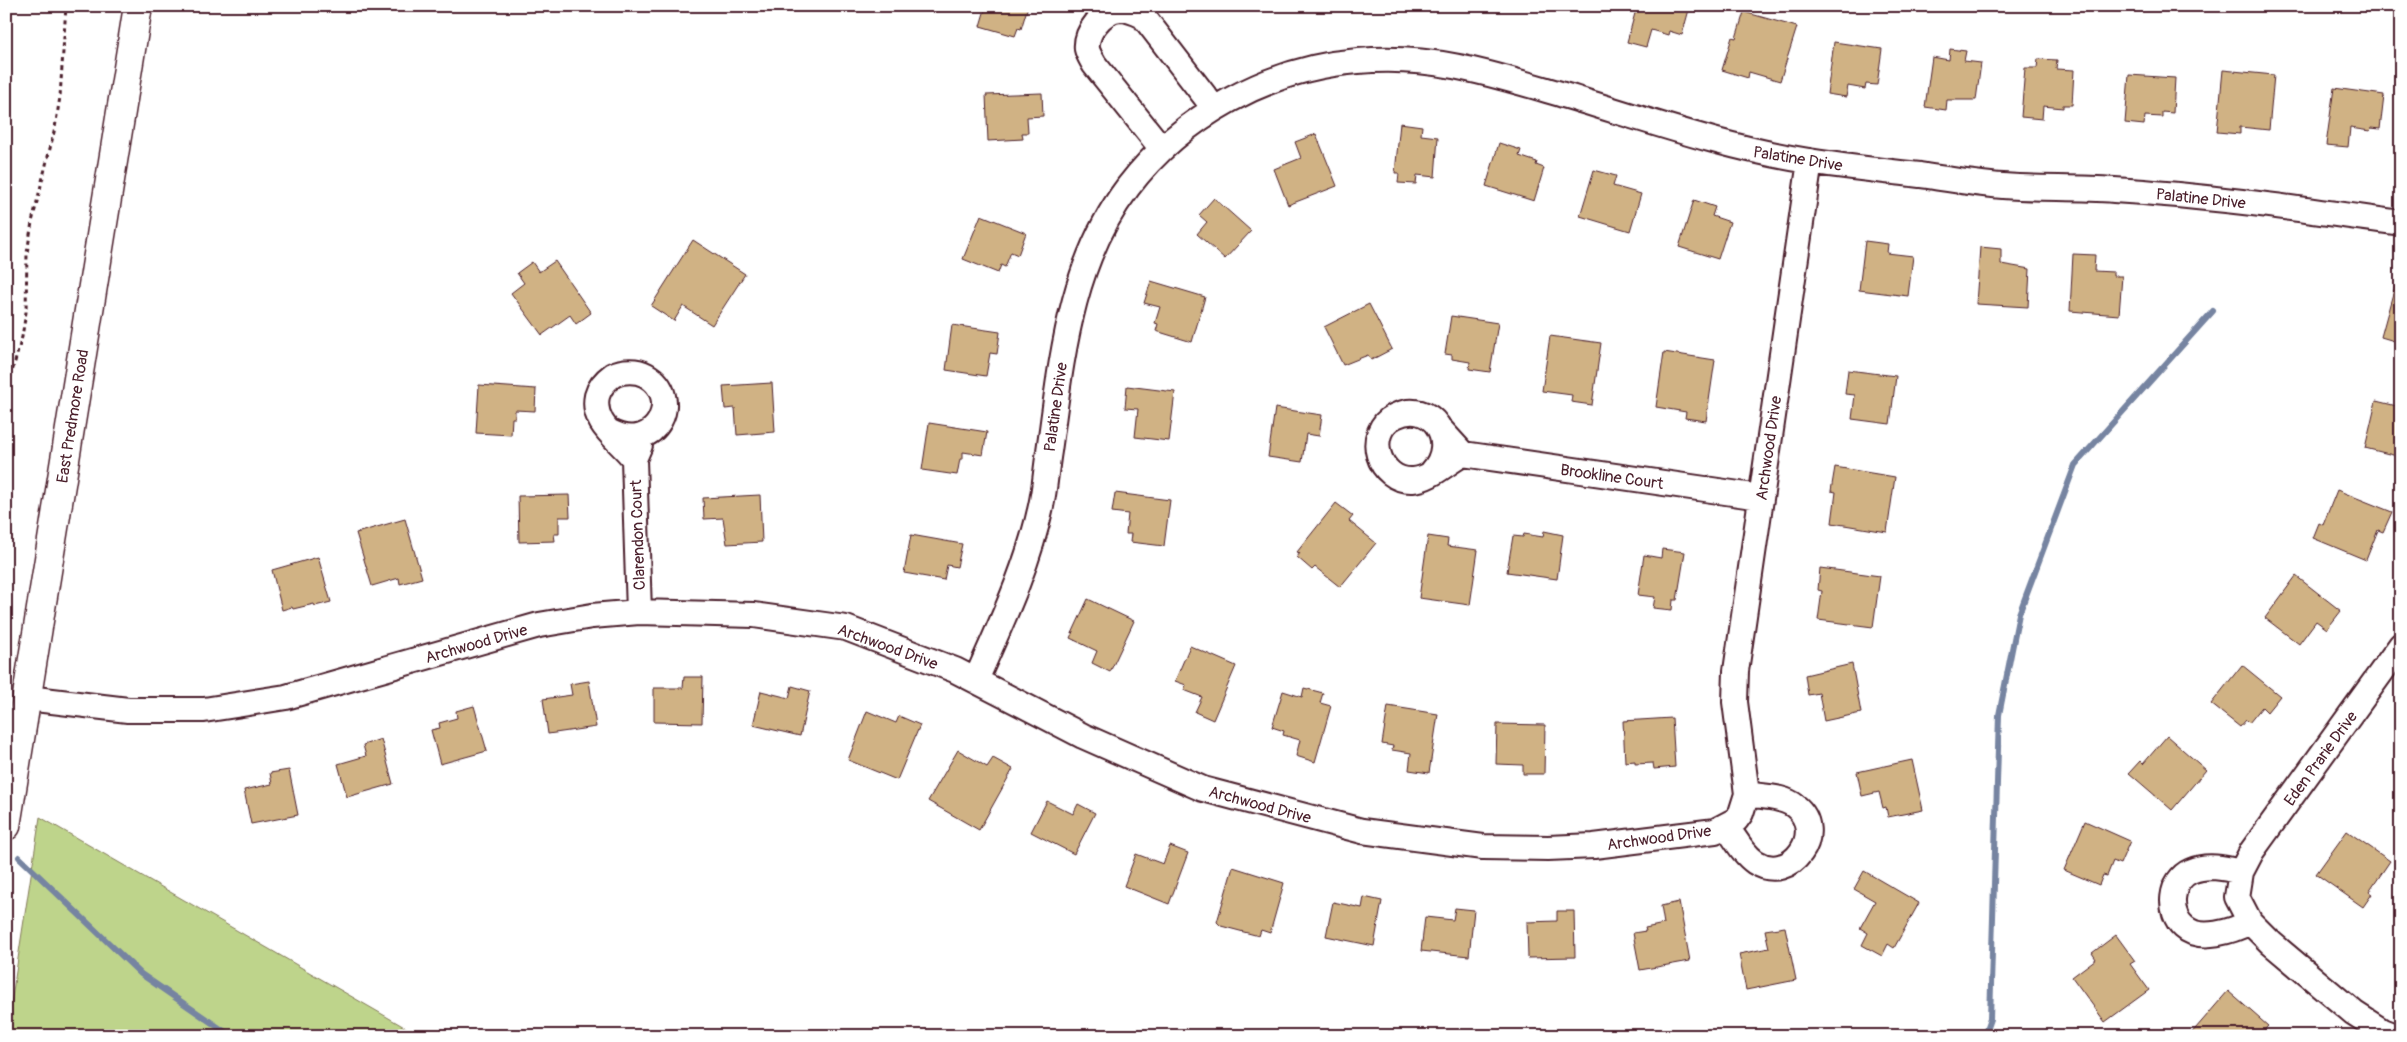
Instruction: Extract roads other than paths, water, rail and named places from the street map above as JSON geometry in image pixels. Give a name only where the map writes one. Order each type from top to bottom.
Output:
[{"type":"street","name":"East Predmore Road","points":[[6,826],[138,6]]},
{"type":"street","points":[[1162,149],[1094,64],[1087,49],[1090,34],[1101,19],[1118,9],[1131,10],[1143,16],[1214,108]]},
{"type":"street","name":"Palatine Drive","points":[[976,680],[1020,580],[1041,506],[1065,335],[1076,293],[1090,253],[1107,220],[1126,190],[1162,149],[1214,108],[1230,99],[1298,72],[1354,61],[1413,60],[1456,64],[1742,149],[1810,161],[2003,186],[2114,190],[2286,207],[2401,223]]},
{"type":"street","name":"Archwood Drive","points":[[27,698],[128,710],[204,710],[247,705],[286,697],[539,625],[592,616],[639,612],[754,615],[846,628],[976,680],[1083,736],[1203,789],[1362,831],[1483,847],[1548,848],[1594,846],[1715,831],[1736,820],[1741,813],[1747,794],[1735,702],[1736,671],[1810,161]]},
{"type":"street","name":"Clarendon Court","points":[[634,458],[610,432],[597,414],[598,392],[604,382],[613,375],[624,372],[646,375],[655,382],[661,391],[664,402],[663,413],[658,423],[640,445],[634,458],[639,612]]},
{"type":"street","points":[[1415,412],[1435,422],[1442,432],[1464,454],[1423,478],[1412,480],[1390,473],[1383,466],[1378,455],[1377,444],[1379,433],[1394,416],[1415,412]]},
{"type":"street","points":[[610,432],[620,438],[630,439],[642,437],[651,432]]},
{"type":"street","points":[[1432,472],[1440,464],[1444,454],[1442,432]]},
{"type":"street","name":"Brookline Court","points":[[1464,454],[1760,497]]},
{"type":"street","name":"Eden Prarie Drive","points":[[2395,1036],[2382,1031],[2354,1014],[2271,943],[2250,922],[2237,897],[2241,872],[2252,851],[2401,646]]},
{"type":"street","name":"Archwood Drive","points":[[1726,826],[1747,855],[1766,867],[1778,867],[1789,864],[1799,857],[1805,847],[1808,836],[1807,824],[1803,814],[1786,801],[1747,794]]},
{"type":"street","points":[[2241,872],[2220,867],[2191,871],[2183,876],[2176,887],[2172,900],[2174,912],[2184,927],[2197,934],[2238,929],[2250,922]]},
{"type":"waterway","points":[[1984,1036],[1990,1019],[1999,715],[2019,614],[2075,465],[2213,311]]},
{"type":"waterway","points":[[19,857],[141,974],[231,1036]]}]
